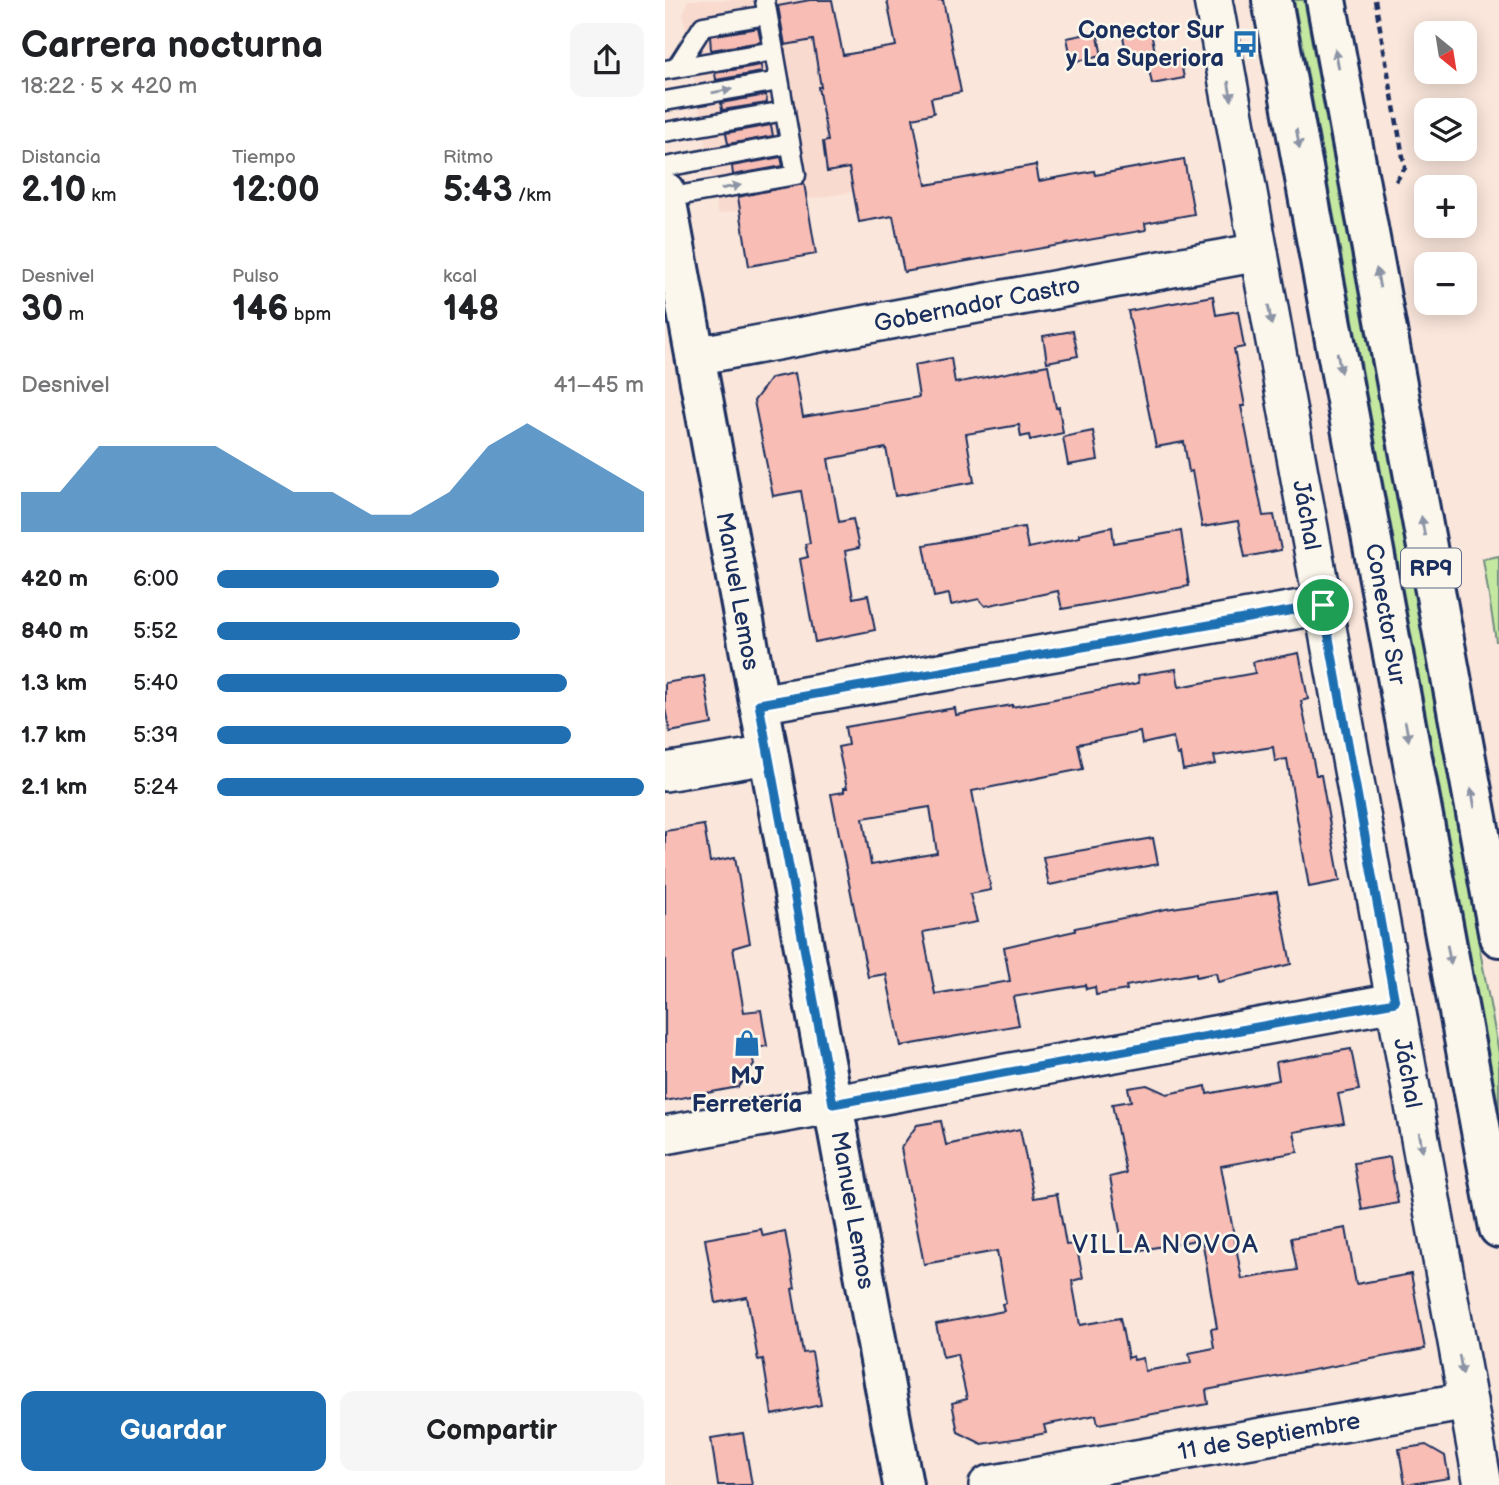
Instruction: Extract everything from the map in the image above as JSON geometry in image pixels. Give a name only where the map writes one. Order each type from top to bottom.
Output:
[{"type":"main road","name":"Conector Sur","points":[[1272,0],[1499,1228]]},
{"type":"main road","name":"RP9","points":[[1326,0],[1499,937]]},
{"type":"main road","name":"Manuel Lemos","points":[[665,186],[903,1485]]},
{"type":"street","name":"Jáchal","points":[[1213,0],[1483,1485]]},
{"type":"street","name":"Gobernador Castro","points":[[695,356],[1259,251]]},
{"type":"street","points":[[759,704],[1323,605]]},
{"type":"street","points":[[665,772],[769,755]]},
{"type":"street","points":[[665,1135],[1395,1002]]},
{"type":"street","name":"11 de Septiembre","points":[[988,1485],[1468,1401]]},
{"type":"lane","points":[[665,186],[796,175],[766,8],[703,26],[671,69]]},
{"type":"lane","points":[[671,69],[773,51]]},
{"type":"lane","points":[[665,101],[779,81]]},
{"type":"lane","points":[[665,132],[785,111]]},
{"type":"lane","points":[[665,186],[790,144]]},
{"type":"shaded area","points":[[688,0],[832,0],[870,189],[718,214],[683,15]]},
{"type":"green space","points":[[1294,0],[1304,0],[1499,1053],[1499,1110]]},
{"type":"green space","points":[[1499,556],[1499,641],[1496,641],[1483,559]]},
{"type":"building","points":[[810,0],[832,0],[843,55],[896,46],[887,0],[943,0],[961,92],[931,98],[934,113],[913,118],[926,185],[1036,165],[1039,181],[1094,171],[1095,175],[1184,159],[1194,214],[1145,223],[1146,230],[904,272],[893,216],[859,222],[849,168],[827,172],[823,142],[828,141],[813,40],[785,45],[778,6]]},
{"type":"building","points":[[758,28],[761,42],[711,50],[710,36]]},
{"type":"building","points":[[1151,31],[1156,58],[1179,53],[1184,78],[1152,84],[1147,59],[1128,63],[1123,36]]},
{"type":"building","points":[[1097,32],[1102,56],[1072,62],[1067,38]]},
{"type":"building","points":[[761,65],[762,72],[716,80],[715,73]]},
{"type":"building","points":[[766,95],[767,103],[722,110],[721,103]]},
{"type":"building","points":[[771,125],[773,136],[728,144],[726,133]]},
{"type":"building","points":[[781,157],[783,166],[733,175],[732,166]]},
{"type":"building","points":[[804,183],[816,254],[749,266],[738,197]]},
{"type":"building","points":[[1213,296],[1216,315],[1238,311],[1244,347],[1234,349],[1245,406],[1241,406],[1263,516],[1274,515],[1281,550],[1245,557],[1238,521],[1202,527],[1184,442],[1156,447],[1128,311]]},
{"type":"building","points":[[1073,331],[1078,356],[1047,362],[1043,336]]},
{"type":"building","points":[[951,358],[955,383],[1048,365],[1063,433],[1030,440],[1029,435],[1021,437],[1019,425],[966,434],[974,482],[895,496],[886,448],[828,459],[839,522],[853,519],[859,548],[845,551],[853,598],[868,595],[875,630],[815,642],[800,559],[808,557],[805,544],[810,543],[801,491],[773,496],[754,401],[771,378],[795,373],[803,417],[919,397],[914,365]]},
{"type":"building","points":[[1093,431],[1098,460],[1068,465],[1063,437]]},
{"type":"building","points":[[1024,527],[1028,548],[1112,527],[1114,543],[1181,531],[1189,586],[1062,609],[1058,591],[985,606],[979,599],[951,605],[949,594],[934,597],[924,545]]},
{"type":"building","points":[[1299,653],[1308,699],[1301,701],[1316,775],[1321,775],[1340,881],[1309,887],[1287,759],[1275,761],[1273,747],[1214,756],[1216,764],[1183,770],[1173,737],[1142,744],[1140,732],[1078,744],[1083,769],[972,791],[991,890],[970,894],[977,922],[923,932],[935,994],[1010,981],[1004,947],[1075,931],[1075,928],[1166,909],[1277,892],[1291,964],[1218,982],[1216,973],[1196,977],[1196,973],[1126,986],[1127,990],[1096,995],[1095,987],[1086,989],[1085,985],[1013,997],[1019,1025],[901,1046],[886,974],[868,977],[831,794],[844,792],[844,788],[847,788],[838,747],[848,745],[845,727],[955,708],[956,715],[1012,707],[1139,683],[1138,675],[1176,669],[1179,687],[1255,673],[1253,662]],"holes":[[[930,807],[937,853],[871,865],[863,818]]]},
{"type":"building","points":[[704,676],[712,724],[670,732],[665,709],[665,683]]},
{"type":"building","points":[[704,825],[710,862],[735,857],[750,943],[733,948],[744,1012],[761,1010],[767,1046],[751,1049],[754,1065],[738,1087],[665,1101],[665,831]]},
{"type":"building","points":[[1153,838],[1158,864],[1049,885],[1043,857]]},
{"type":"building","points":[[1351,1049],[1359,1090],[1338,1094],[1344,1123],[1294,1132],[1298,1152],[1221,1166],[1242,1279],[1297,1270],[1291,1238],[1346,1228],[1356,1284],[1411,1274],[1425,1349],[1206,1390],[1208,1404],[1098,1424],[1096,1415],[1044,1425],[1046,1433],[1026,1437],[982,1444],[958,1432],[952,1403],[967,1399],[957,1354],[943,1357],[936,1324],[1004,1311],[1002,1304],[1006,1303],[997,1251],[924,1264],[901,1148],[917,1125],[941,1121],[946,1145],[1020,1129],[1034,1198],[1057,1194],[1066,1245],[1076,1244],[1083,1278],[1072,1281],[1080,1325],[1120,1318],[1128,1358],[1143,1358],[1145,1371],[1191,1363],[1189,1353],[1214,1348],[1211,1329],[1217,1328],[1202,1239],[1124,1253],[1110,1177],[1126,1173],[1112,1104],[1131,1101],[1128,1088],[1147,1085],[1167,1094],[1206,1086],[1207,1094],[1279,1080],[1276,1062]]},
{"type":"building","points":[[1390,1157],[1398,1203],[1362,1210],[1354,1163]]},
{"type":"building","points":[[761,1229],[763,1236],[785,1231],[803,1353],[812,1352],[821,1405],[772,1415],[763,1359],[758,1360],[747,1297],[716,1303],[705,1239]]},
{"type":"building","points":[[743,1433],[752,1485],[718,1485],[711,1438]]},
{"type":"building","points":[[1426,1445],[1445,1456],[1449,1478],[1405,1485],[1399,1449]]},
{"type":"place","name":"Conector Sur y La Superiora","points":[[1245,44]]},
{"type":"place","name":"MJ Ferretería","points":[[747,1043]]},
{"type":"district","name":"VILLA NOVOA","points":[[1166,1244]]},
{"type":"route","points":[[1323,605],[1395,1002],[833,1104],[759,704],[1323,605]]}]
